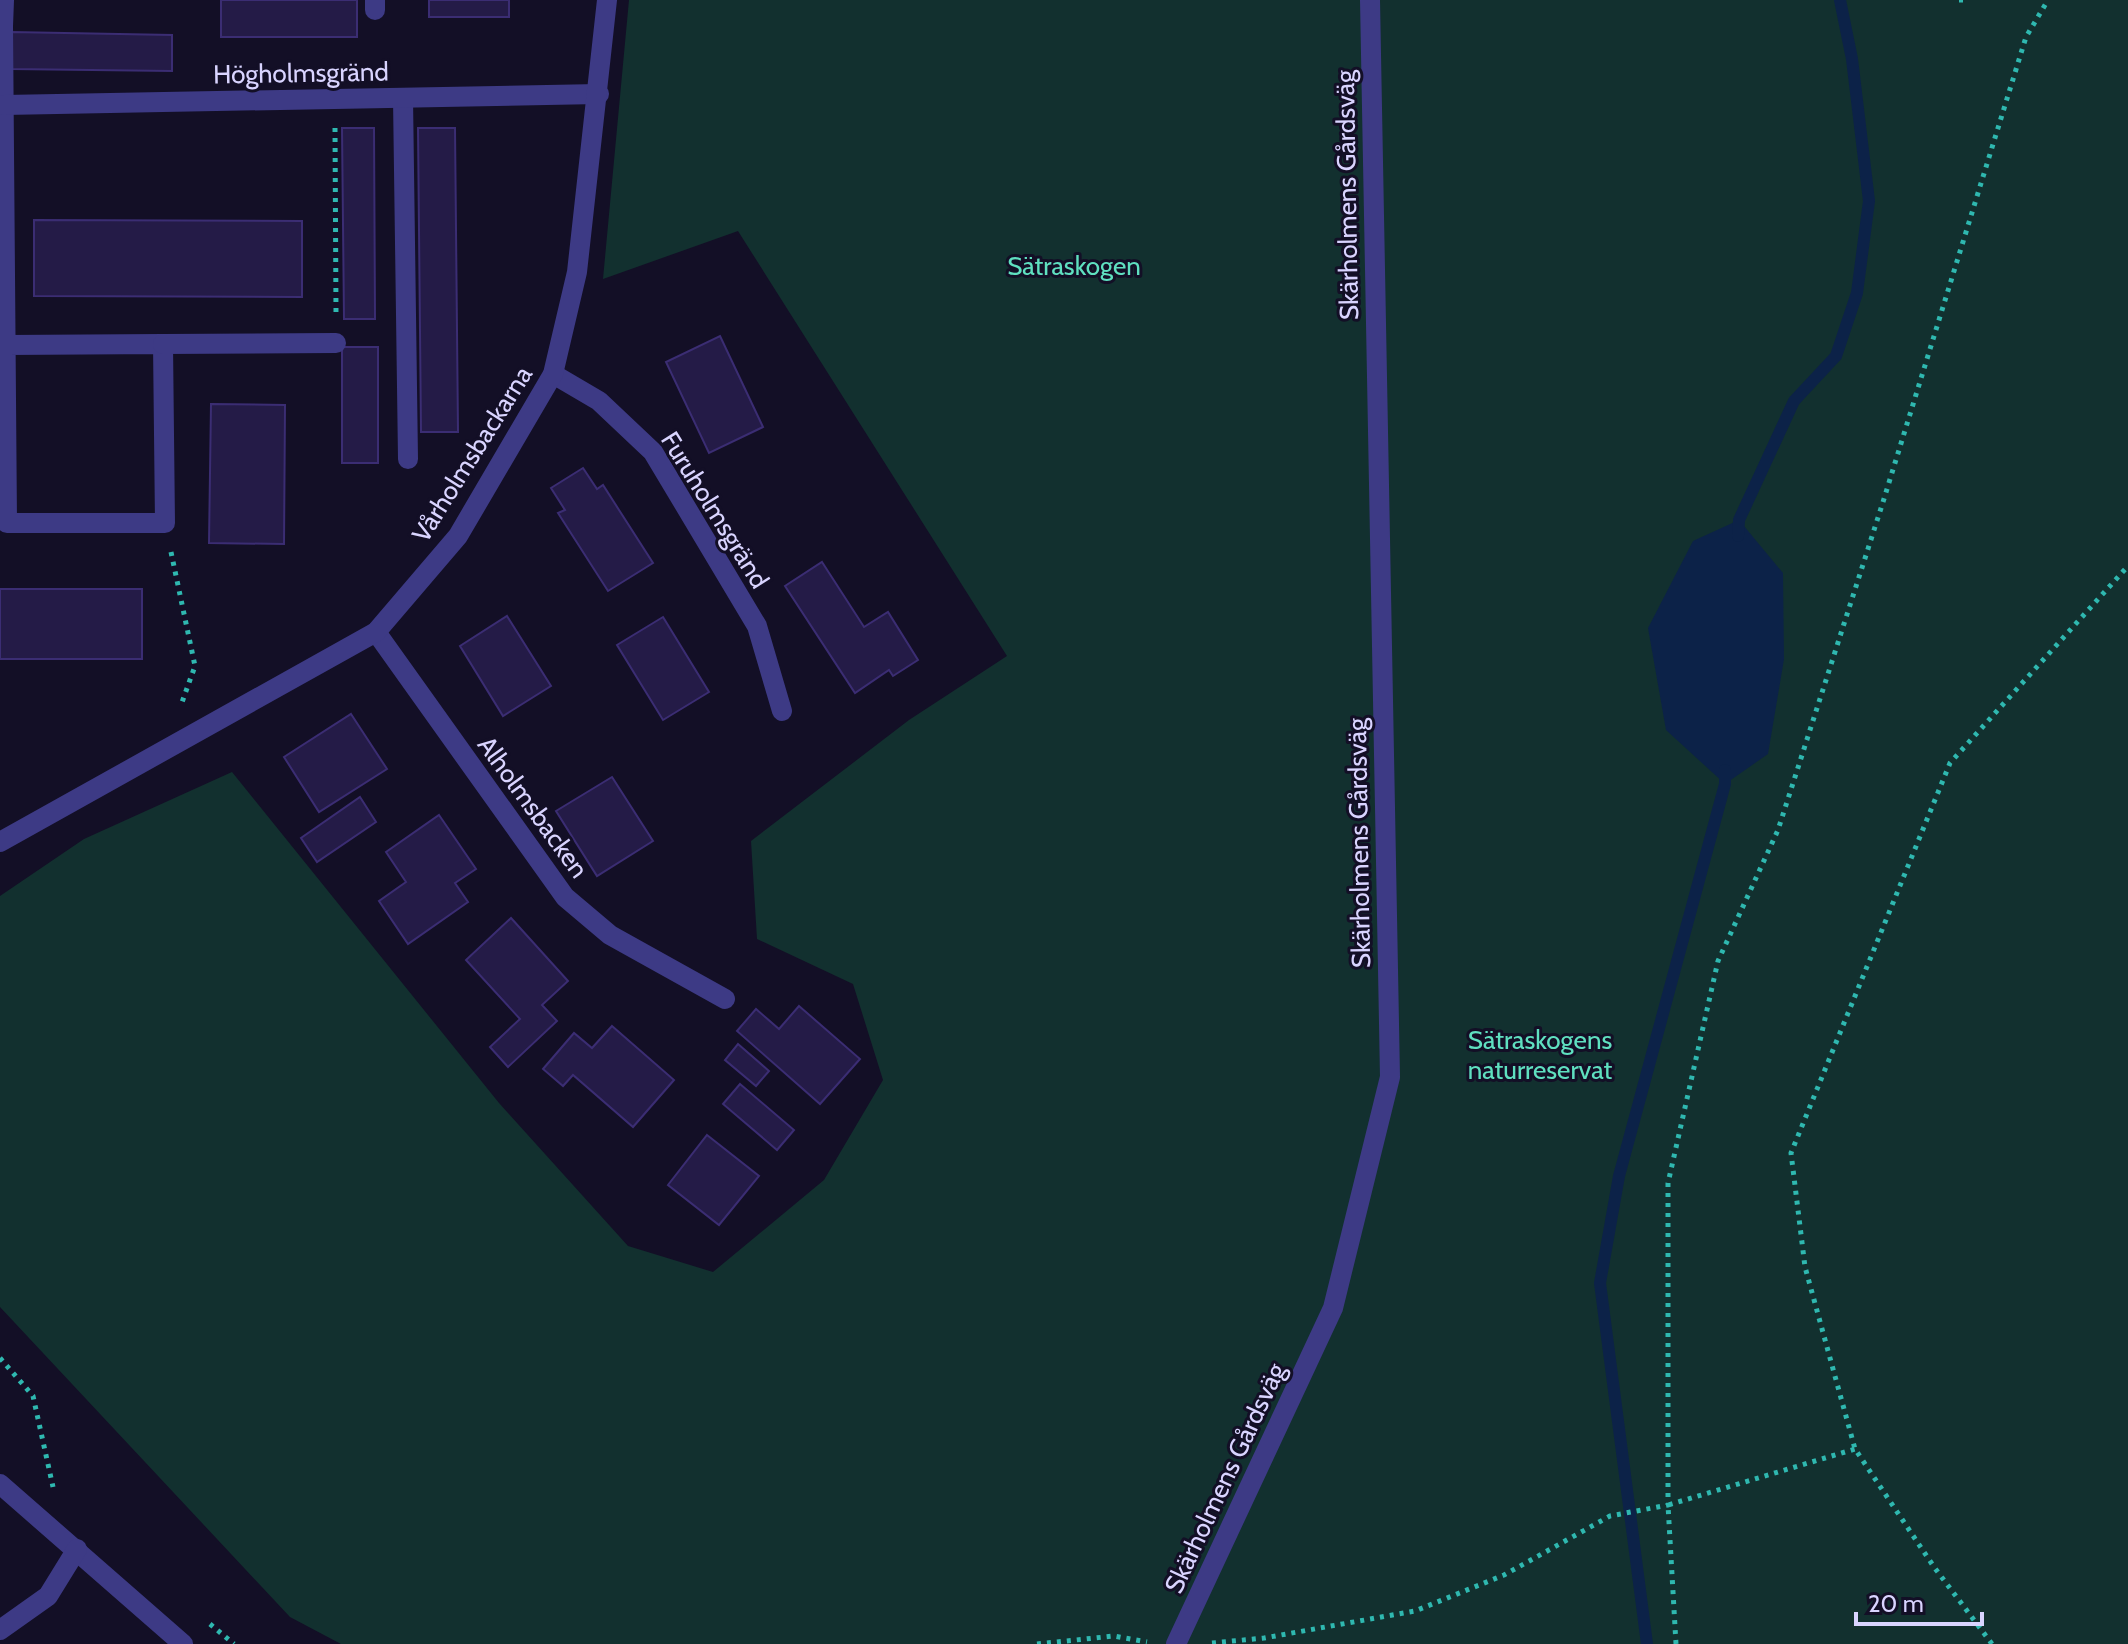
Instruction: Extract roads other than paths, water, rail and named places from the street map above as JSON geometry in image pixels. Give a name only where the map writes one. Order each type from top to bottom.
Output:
[{"type":"street","points":[[4,0],[1,26],[6,345],[4,523],[165,523],[163,344]]},
{"type":"street","name":"Vårholmsbackarna","points":[[0,842],[376,632],[458,536],[553,374],[577,272],[607,0]]},
{"type":"street","name":"Skärholmens Gårdsväg","points":[[1176,1644],[1333,1308],[1390,1077],[1370,0]]},
{"type":"street","name":"Högholmsgränd","points":[[4,105],[599,94]]},
{"type":"street","points":[[403,98],[408,459]]},
{"type":"street","points":[[6,345],[336,343]]},
{"type":"street","name":"Furuholmsgränd","points":[[553,374],[599,401],[653,452],[757,626],[782,711]]},
{"type":"street","name":"Alholmsbacken","points":[[376,632],[565,897],[610,935],[725,999]]},
{"type":"street","points":[[0,1484],[183,1644]]},
{"type":"street","points":[[0,1630],[48,1596],[77,1549]]},
{"type":"water","points":[[1739,520],[1783,573],[1784,659],[1768,754],[1725,784],[1666,730],[1648,628],[1693,541]]},
{"type":"waterway","points":[[1738,536],[1739,520],[1794,401],[1836,356],[1857,293],[1869,201],[1852,59],[1840,0]]},
{"type":"waterway","points":[[1647,1644],[1600,1283],[1619,1176],[1725,784],[1725,770]]},
{"type":"park label","name":"Sätraskogen","points":[[1074,266]]},
{"type":"park label","name":"Sätraskogens naturreservat","points":[[1540,1055]]}]
